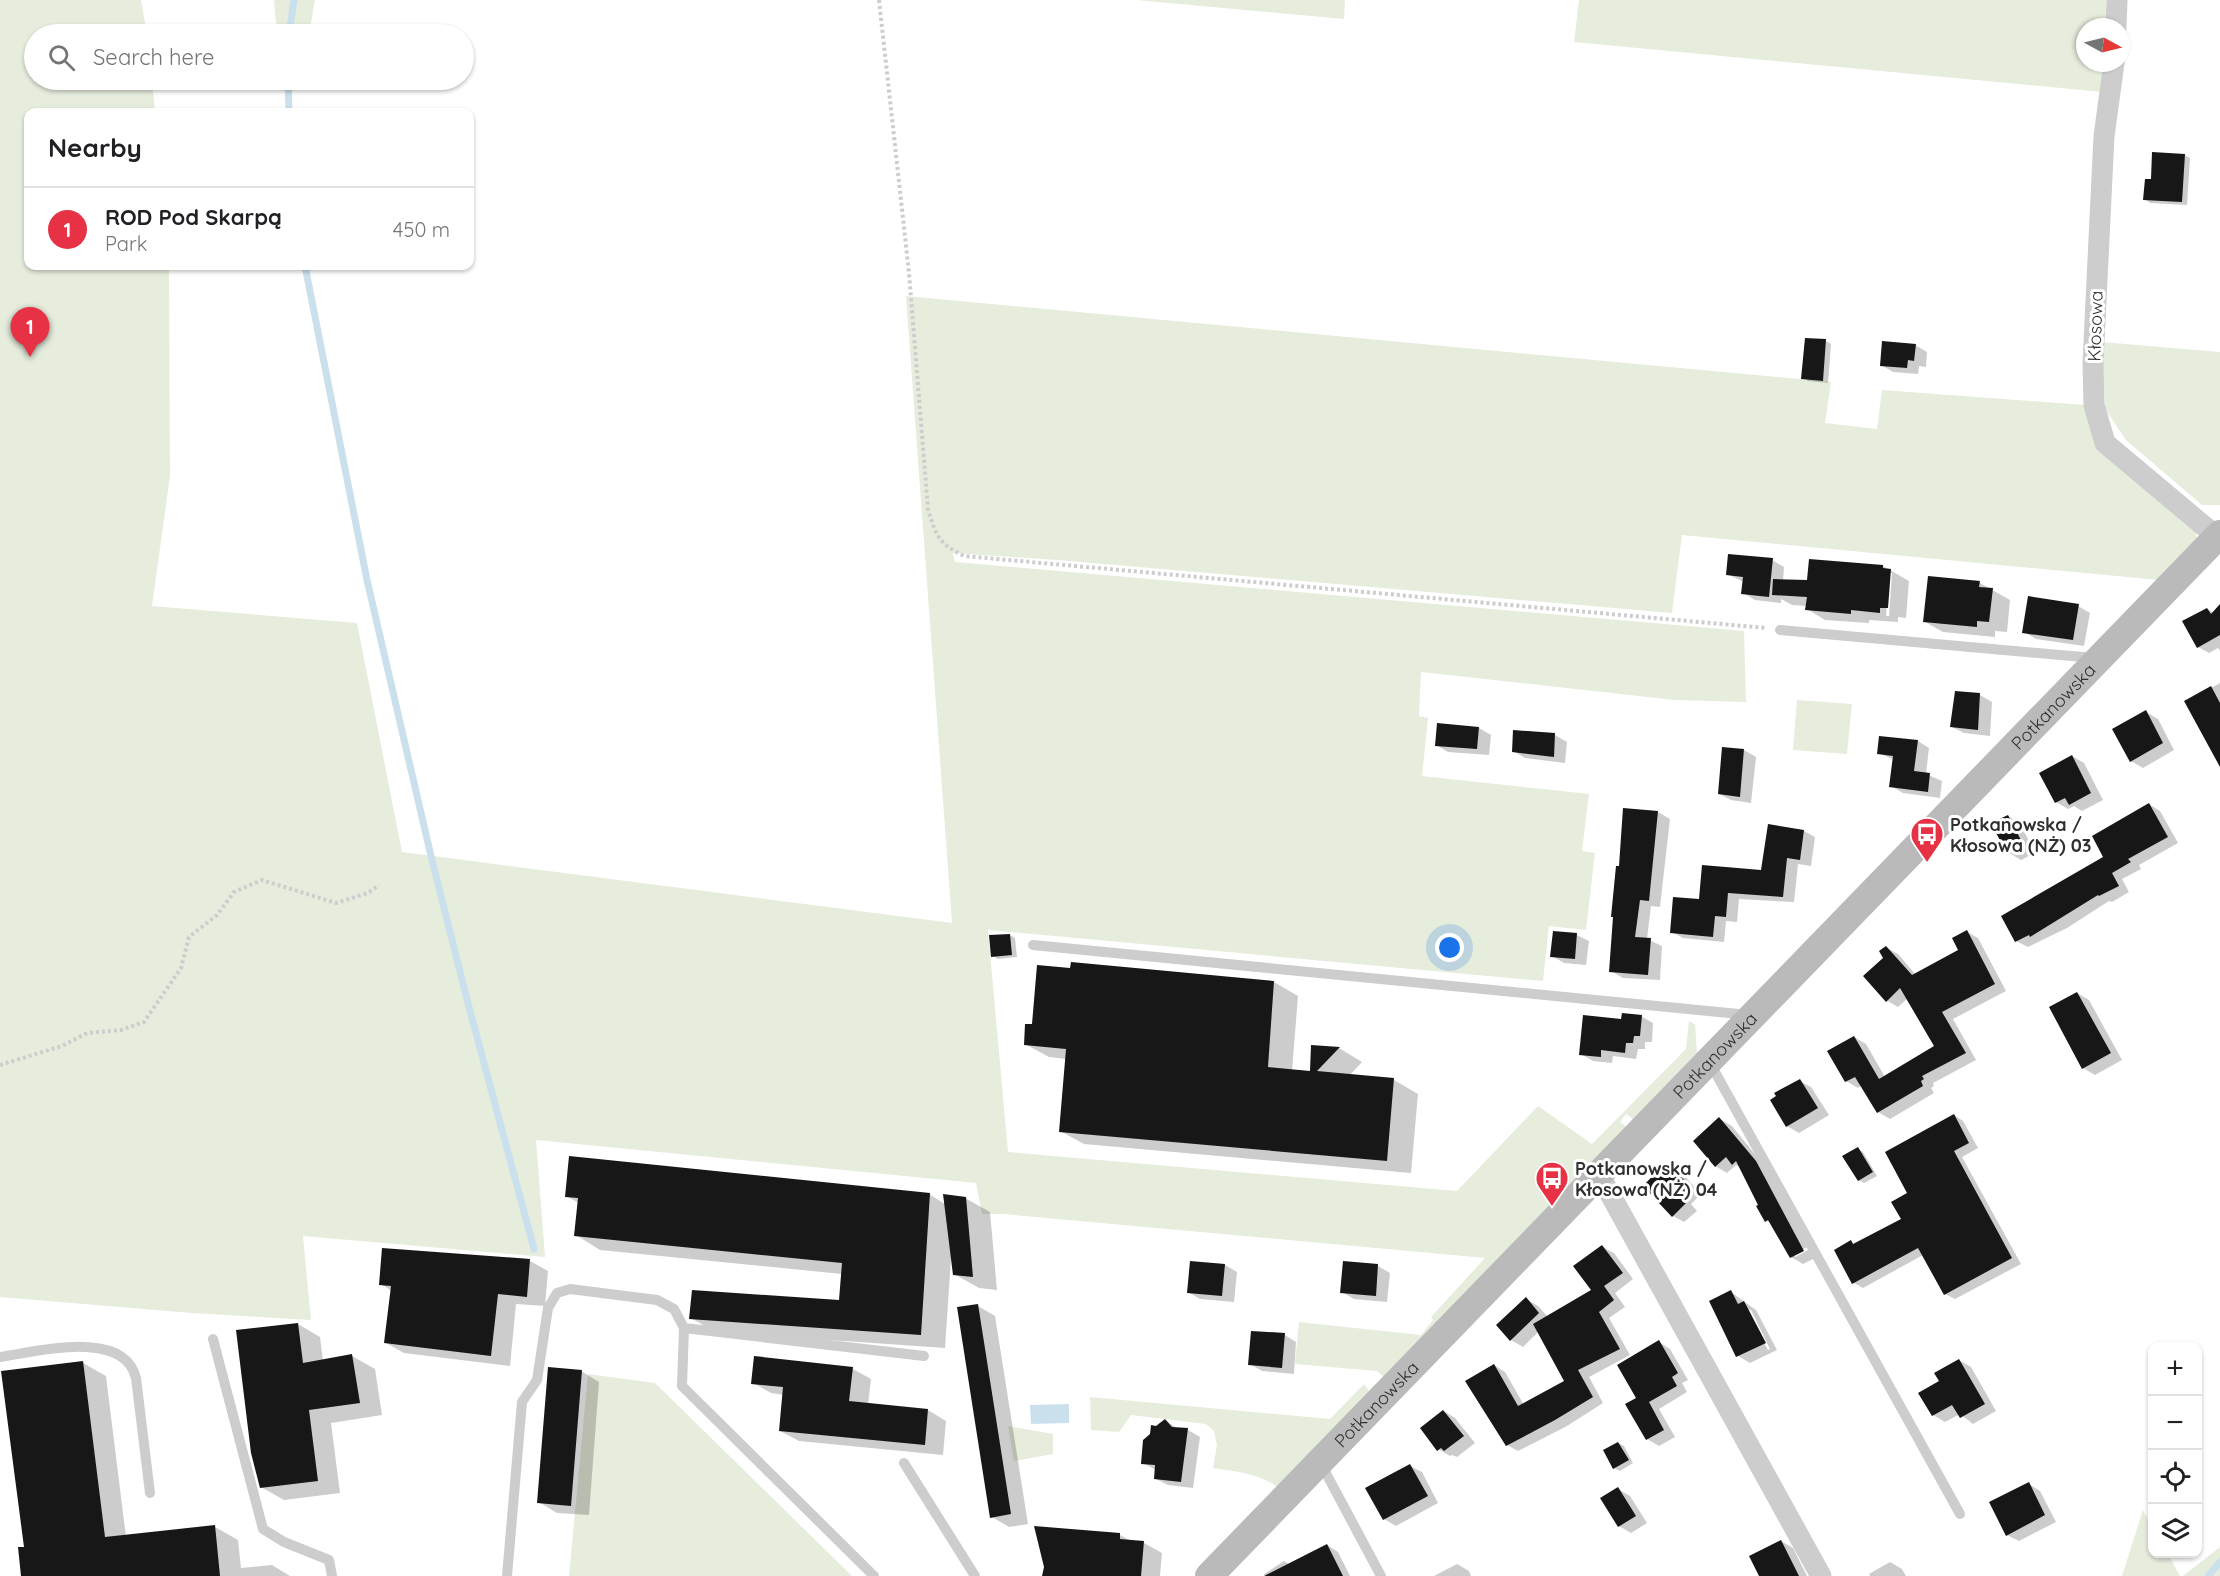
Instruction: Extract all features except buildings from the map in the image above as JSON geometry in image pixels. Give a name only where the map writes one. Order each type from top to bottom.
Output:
[{"type":"street","points":[[2116,0],[2116,18]]},
{"type":"street","name":"Kłosowa","points":[[2113,72],[2104,136],[2093,363],[2094,405],[2105,443],[2218,535]]},
{"type":"street","name":"Potkanowska","points":[[1209,1576],[2218,535]]},
{"type":"street","points":[[1599,1174],[1821,1576]]},
{"type":"lane","points":[[1780,630],[2099,658]]},
{"type":"lane","points":[[1033,945],[1753,1015]]},
{"type":"lane","points":[[1709,1061],[1960,1514]]},
{"type":"lane","points":[[507,1576],[522,1402],[537,1380],[543,1326],[548,1308],[557,1293],[570,1289],[657,1300],[674,1309],[684,1328],[682,1386],[874,1576]]},
{"type":"lane","points":[[684,1328],[924,1356]]},
{"type":"lane","points":[[213,1339],[262,1529],[284,1542],[329,1560],[332,1576]]},
{"type":"lane","points":[[0,1357],[86,1345],[122,1356],[129,1361],[136,1377],[150,1493]]},
{"type":"lane","points":[[1320,1462],[1381,1576]]},
{"type":"lane","points":[[904,1464],[975,1576]]},
{"type":"path","points":[[879,0],[909,273],[928,510],[936,536],[949,549],[964,556],[1780,630]]},
{"type":"path","points":[[0,1065],[62,1046],[87,1033],[121,1030],[144,1022],[181,968],[189,937],[217,915],[234,892],[262,880],[336,903],[368,893],[379,885]]},
{"type":"green space","points":[[0,0],[141,0],[145,24],[24,24],[24,90],[153,90],[155,108],[24,108],[24,270],[169,270],[170,476],[152,606],[357,623],[402,852],[952,923],[906,296],[1831,382],[1825,423],[1877,429],[1882,390],[2085,405],[2195,529],[2197,538],[2159,580],[1682,535],[1672,613],[953,553],[955,562],[1744,631],[1746,702],[1675,700],[1421,672],[1419,716],[1428,718],[1422,776],[1589,794],[1582,851],[1595,853],[1586,930],[1549,926],[1543,981],[988,930],[1008,1152],[1457,1191],[1538,1106],[1592,1144],[1686,1049],[1689,1021],[1695,1024],[1697,1053],[1634,1120],[1626,1114],[1620,1122],[1628,1128],[1384,1377],[1377,1371],[1295,1364],[1299,1322],[1421,1335],[1433,1320],[1431,1317],[1485,1258],[1003,1214],[982,1214],[976,1183],[536,1140],[545,1257],[303,1236],[311,1320],[191,1313],[0,1297]]},
{"type":"green space","points":[[274,0],[315,0],[311,24],[276,24]]},
{"type":"green space","points":[[1136,0],[1345,0],[1344,19]]},
{"type":"green space","points":[[1579,0],[2106,0],[2106,18],[2076,18],[2076,72],[2104,72],[2103,92],[1574,42]]},
{"type":"green space","points":[[2102,342],[2220,352],[2220,505],[2202,505],[2126,440],[2105,409]]},
{"type":"green space","points":[[1797,700],[1852,704],[1847,754],[1793,750]]},
{"type":"green space","points":[[588,1374],[655,1383],[852,1576],[569,1576]]},
{"type":"green space","points":[[1364,1384],[1371,1394],[1280,1489],[1256,1476],[1213,1468],[1217,1445],[1214,1431],[1206,1424],[1131,1415],[1119,1432],[1091,1430],[1090,1397],[1330,1419]]},
{"type":"green space","points":[[1008,1426],[1053,1434],[1053,1454],[1014,1461]]},
{"type":"green space","points":[[2143,1510],[2148,1519],[2148,1558],[2170,1558],[2180,1576],[2122,1576]]},
{"type":"green space","points":[[2220,1547],[2220,1576],[2183,1576]]},
{"type":"water","points":[[1069,1404],[1069,1423],[1031,1424],[1030,1405]]},
{"type":"waterway","points":[[290,24],[294,0]]},
{"type":"waterway","points":[[288,90],[289,108]]},
{"type":"waterway","points":[[306,270],[367,580],[431,856],[534,1249]]},
{"type":"waterway","points":[[2208,1576],[2220,1562]]},
{"type":"place","name":"ROD Pod Skarpą","points":[[30,357]]},
{"type":"place","name":"Potkanowska / Kłosowa (NŻ) 03","points":[[1927,863]]},
{"type":"place","name":"Potkanowska / Kłosowa (NŻ) 04","points":[[1552,1207]]}]
